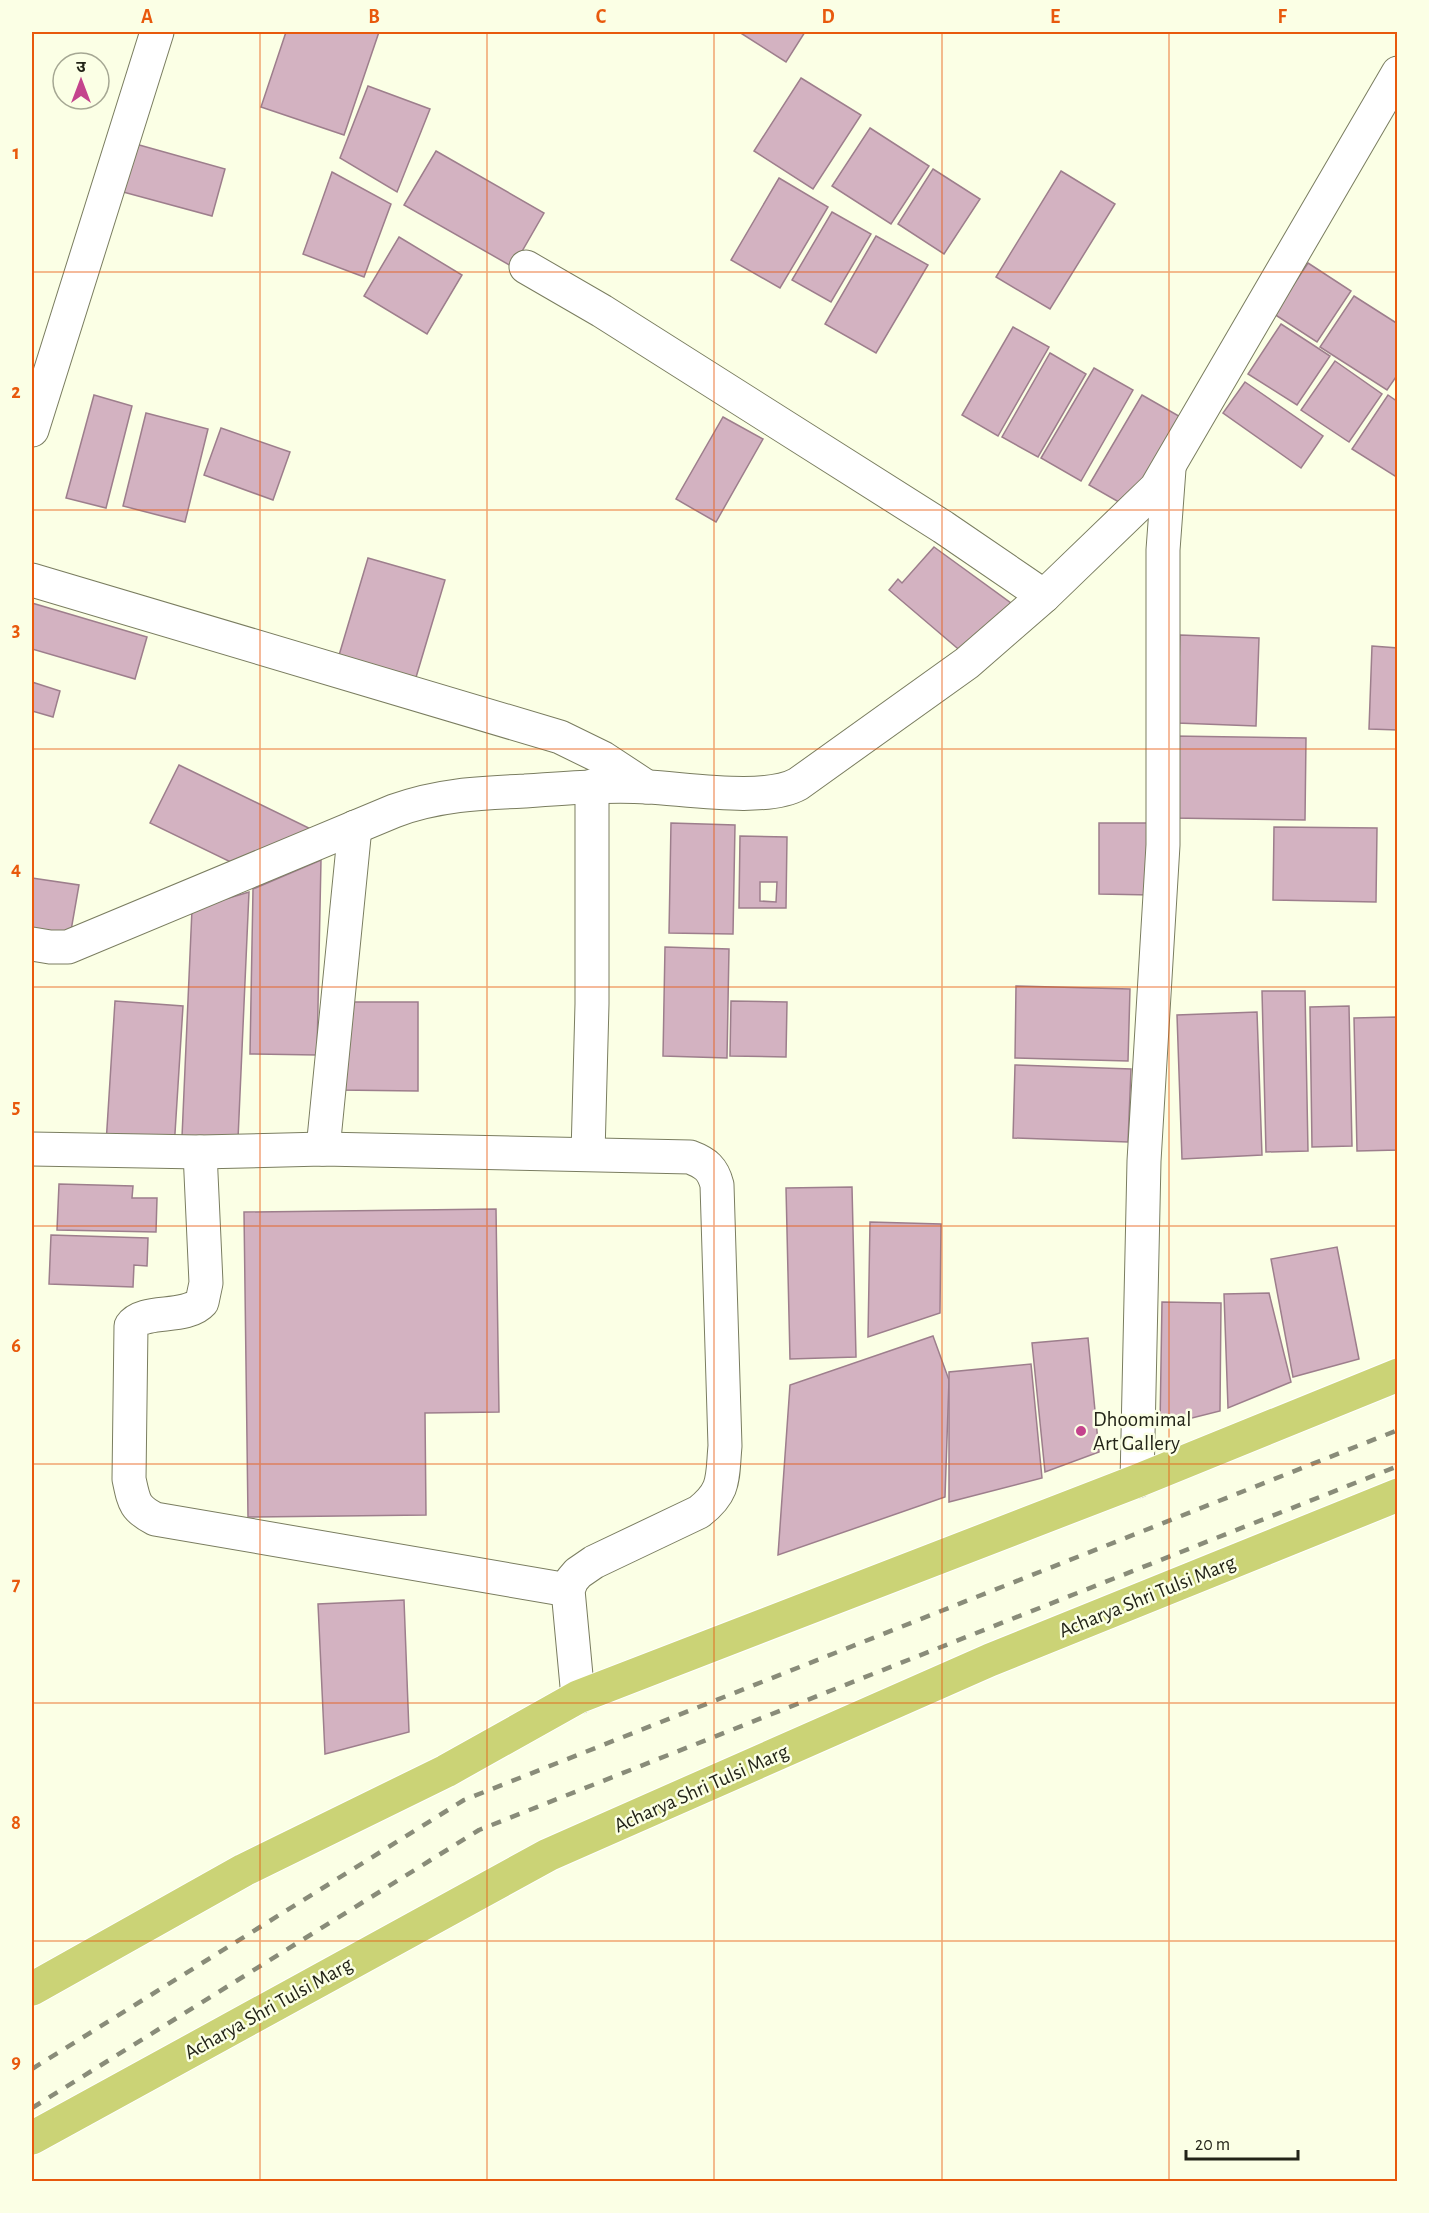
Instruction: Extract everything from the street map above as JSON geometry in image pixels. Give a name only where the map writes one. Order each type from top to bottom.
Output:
[{"type":"highway","points":[[32,1989],[244,1870],[446,1771],[578,1697],[1137,1481],[1398,1375]]},
{"type":"highway","name":"Acharya Shri Tulsi Marg","points":[[32,2138],[548,1855],[990,1660],[1398,1495]]},
{"type":"street","points":[[32,430],[157,32]]},
{"type":"street","points":[[32,944],[68,947],[355,827],[416,803],[441,797],[471,793],[592,786],[760,794],[789,789],[968,663],[1044,596],[1147,498],[1169,469],[1398,73]]},
{"type":"street","points":[[526,267],[613,317],[933,521],[1044,596]]},
{"type":"street","points":[[1137,1481],[1144,1161],[1163,845],[1163,550],[1169,469]]},
{"type":"street","points":[[32,580],[560,737],[603,758],[647,787]]},
{"type":"street","points":[[588,1154],[592,1004],[592,786]]},
{"type":"street","points":[[323,1149],[355,827]]},
{"type":"street","points":[[32,1149],[200,1152],[323,1149],[690,1157],[704,1162],[714,1172],[717,1185],[725,1446],[722,1486],[713,1501],[699,1512],[594,1562],[572,1580],[568,1590],[578,1697]]},
{"type":"street","points":[[200,1152],[206,1283],[202,1302],[191,1310],[138,1319],[131,1326],[129,1479],[134,1500],[140,1512],[155,1519],[568,1590]]},
{"type":"building","points":[[286,32],[379,32],[344,135],[261,107]]},
{"type":"building","points":[[739,32],[805,32],[786,62]]},
{"type":"building","points":[[801,78],[861,115],[813,189],[754,151]]},
{"type":"building","points":[[368,86],[430,109],[397,192],[340,158]]},
{"type":"building","points":[[870,128],[929,166],[891,224],[832,186]]},
{"type":"building","points":[[125,141],[225,169],[212,216],[112,189]]},
{"type":"building","points":[[436,151],[544,213],[513,267],[404,205]]},
{"type":"building","points":[[933,169],[980,199],[944,254],[898,224]]},
{"type":"building","points":[[1061,171],[1115,204],[1050,309],[996,277]]},
{"type":"building","points":[[332,172],[391,204],[364,277],[303,254]]},
{"type":"building","points":[[779,178],[828,207],[780,288],[731,260]]},
{"type":"building","points":[[832,212],[871,234],[831,302],[792,280]]},
{"type":"building","points":[[876,236],[928,265],[876,353],[825,324]]},
{"type":"building","points":[[399,237],[462,275],[427,334],[364,296]]},
{"type":"building","points":[[1308,263],[1351,291],[1317,342],[1274,314]]},
{"type":"building","points":[[1354,296],[1398,324],[1398,374],[1387,390],[1320,347]]},
{"type":"building","points":[[1281,324],[1330,356],[1297,405],[1248,374]]},
{"type":"building","points":[[1013,327],[1049,347],[998,436],[962,415]]},
{"type":"building","points":[[1050,353],[1086,374],[1038,457],[1002,437]]},
{"type":"building","points":[[1335,361],[1382,394],[1349,442],[1301,410]]},
{"type":"building","points":[[1094,368],[1133,390],[1081,481],[1041,458]]},
{"type":"building","points":[[1245,382],[1323,436],[1301,468],[1223,413]]},
{"type":"building","points":[[94,395],[132,406],[106,508],[66,498]]},
{"type":"building","points":[[1142,395],[1184,419],[1131,509],[1089,485]]},
{"type":"building","points":[[1388,395],[1398,402],[1398,478],[1352,449]]},
{"type":"building","points":[[146,413],[208,429],[185,522],[123,506]]},
{"type":"building","points":[[723,417],[763,439],[716,522],[676,499]]},
{"type":"building","points":[[221,428],[290,452],[273,500],[204,475]]},
{"type":"building","points":[[934,547],[1015,606],[970,659],[889,590],[898,579],[902,583]]},
{"type":"building","points":[[368,558],[445,580],[414,684],[337,662]]},
{"type":"building","points":[[32,603],[147,637],[135,679],[32,649]]},
{"type":"building","points":[[1180,635],[1259,638],[1256,726],[1177,723]]},
{"type":"building","points":[[1372,646],[1398,648],[1398,730],[1369,729]]},
{"type":"building","points":[[32,682],[60,691],[53,717],[32,711]]},
{"type":"building","points":[[1173,736],[1306,738],[1305,820],[1171,818]]},
{"type":"building","points":[[179,765],[319,833],[245,869],[150,823]]},
{"type":"building","points":[[671,823],[735,825],[733,934],[669,933]]},
{"type":"building","points":[[1099,823],[1152,823],[1151,895],[1099,894]]},
{"type":"building","points":[[1274,827],[1377,828],[1376,902],[1273,900]]},
{"type":"building","points":[[740,836],[787,837],[786,908],[739,908]],"holes":[[[760,882],[777,882],[776,902],[760,901]]]},
{"type":"building","points":[[321,860],[317,1055],[250,1054],[253,889]]},
{"type":"building","points":[[32,878],[79,885],[69,942],[32,936]]},
{"type":"building","points":[[249,892],[238,1139],[182,1137],[192,909]]},
{"type":"building","points":[[665,947],[729,949],[727,1058],[663,1056]]},
{"type":"building","points":[[1016,986],[1130,989],[1128,1061],[1015,1058]]},
{"type":"building","points":[[1262,991],[1305,991],[1308,1151],[1266,1152]]},
{"type":"building","points":[[115,1001],[183,1006],[174,1149],[106,1144]]},
{"type":"building","points":[[731,1001],[787,1002],[786,1057],[730,1056]]},
{"type":"building","points":[[338,1002],[418,1002],[418,1091],[338,1090]]},
{"type":"building","points":[[1349,1006],[1352,1146],[1312,1147],[1310,1007]]},
{"type":"building","points":[[1257,1012],[1262,1155],[1182,1159],[1177,1015]]},
{"type":"building","points":[[1398,1017],[1398,1150],[1357,1151],[1354,1018]]},
{"type":"building","points":[[1015,1065],[1131,1069],[1128,1142],[1013,1138]]},
{"type":"building","points":[[59,1184],[133,1186],[132,1198],[157,1198],[156,1232],[57,1230]]},
{"type":"building","points":[[852,1187],[856,1357],[790,1359],[786,1188]]},
{"type":"building","points":[[496,1209],[499,1412],[425,1413],[426,1515],[248,1517],[244,1212]]},
{"type":"building","points":[[870,1222],[941,1224],[940,1313],[868,1337]]},
{"type":"building","points":[[51,1235],[148,1238],[147,1266],[134,1265],[133,1287],[49,1284]]},
{"type":"building","points":[[1337,1247],[1359,1359],[1293,1377],[1271,1259]]},
{"type":"building","points":[[1269,1293],[1291,1382],[1228,1408],[1224,1294]]},
{"type":"building","points":[[1162,1302],[1221,1303],[1220,1411],[1160,1426]]},
{"type":"building","points":[[933,1336],[949,1380],[945,1497],[778,1555],[790,1385]]},
{"type":"building","points":[[1088,1338],[1099,1452],[1045,1472],[1032,1343]]},
{"type":"building","points":[[1031,1364],[1042,1478],[949,1502],[949,1372]]},
{"type":"building","points":[[404,1600],[409,1732],[325,1754],[318,1604]]},
{"type":"railway","points":[[32,2069],[464,1800],[1398,1430]]},
{"type":"railway","points":[[32,2108],[479,1830],[1398,1466]]},
{"type":"place","name":"Dhoomimal Art Gallery","points":[[1081,1431]]}]
